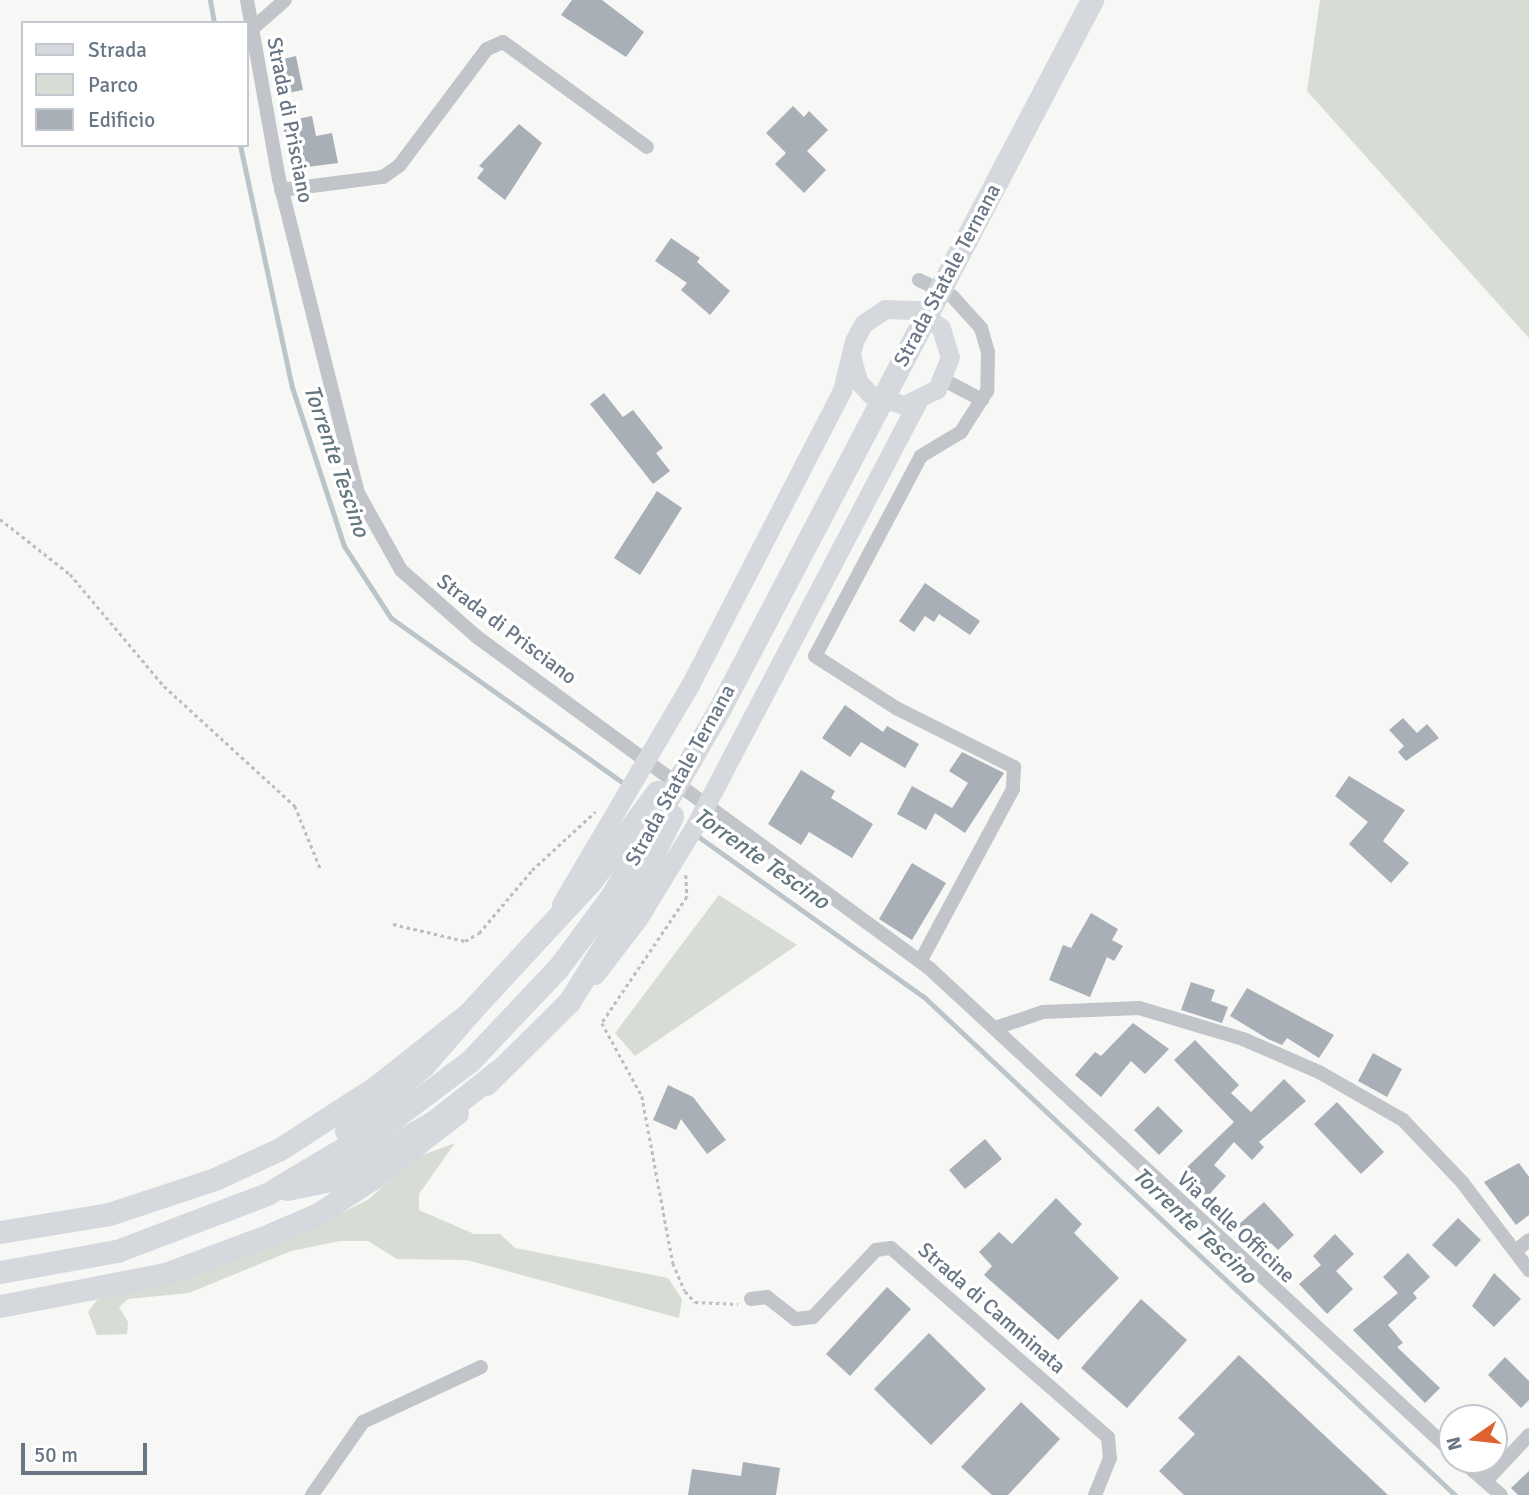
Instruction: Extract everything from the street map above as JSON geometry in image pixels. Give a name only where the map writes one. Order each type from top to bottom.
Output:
[{"type":"main road","name":"Strada Statale Ternana","points":[[3,1272],[117,1251],[267,1194],[394,1118],[470,1061],[558,968],[625,909],[720,708],[821,507],[983,209],[1092,0]]},
{"type":"main road","points":[[0,1306],[165,1274],[318,1214],[441,1129],[569,1002],[625,909],[749,724],[917,403],[944,380],[950,357],[946,336],[930,316],[907,307],[870,318],[857,332],[842,391],[690,685],[586,876]]},
{"type":"main road","points":[[852,358],[858,381],[871,396],[894,405],[917,403]]},
{"type":"main road","points":[[267,1194],[378,1107],[424,1065],[542,934],[720,708]]},
{"type":"main road","points":[[0,1232],[109,1214],[269,1154],[326,1122],[469,1013]]},
{"type":"main road","points":[[267,1194],[336,1179],[436,1120],[499,1070]]},
{"type":"street","name":"Strada di Prisciano","points":[[247,0],[281,190],[358,494],[401,570],[477,637],[920,962],[995,1028]]},
{"type":"street","points":[[251,30],[285,0]]},
{"type":"street","points":[[281,190],[383,177],[399,166],[487,49],[503,42],[647,147]]},
{"type":"street","points":[[919,280],[952,296],[981,328],[989,370],[982,400],[961,432],[921,456],[815,656],[898,709],[1014,767],[1013,789],[920,962]]},
{"type":"street","points":[[944,380],[982,400]]},
{"type":"street","points":[[995,1028],[1043,1012],[1139,1007],[1243,1039],[1319,1072],[1403,1120],[1523,1244],[1529,1270]]},
{"type":"street","name":"Via delle Officine","points":[[995,1028],[1438,1439]]},
{"type":"street","name":"Strada di Camminata","points":[[751,1299],[767,1297],[795,1319],[813,1317],[876,1250],[891,1248],[1108,1437],[1110,1458],[1095,1495]]},
{"type":"street","points":[[313,1495],[363,1422],[481,1367]]},
{"type":"street","points":[[1486,1481],[1529,1435]]},
{"type":"street","points":[[1478,1474],[1501,1495]]},
{"type":"path","points":[[0,519],[70,574],[164,686],[295,807],[321,870]]},
{"type":"path","points":[[393,923],[465,941],[479,933],[532,870],[599,809]]},
{"type":"path","points":[[684,871],[690,885],[687,897],[601,1023],[642,1096],[673,1263],[685,1291],[695,1302],[707,1304],[751,1299]]},
{"type":"green space","points":[[1320,0],[1529,0],[1529,338],[1307,91]]},
{"type":"green space","points":[[719,895],[797,945],[635,1056],[615,1033]]},
{"type":"green space","points":[[455,1143],[419,1194],[419,1210],[474,1234],[500,1234],[515,1248],[668,1278],[682,1299],[679,1318],[467,1260],[397,1259],[368,1241],[340,1241],[291,1251],[189,1293],[128,1299],[119,1307],[128,1322],[127,1334],[97,1335],[88,1312],[97,1300],[301,1234],[369,1199],[414,1158]]},
{"type":"building","points":[[572,0],[602,0],[644,32],[626,57],[561,15]]},
{"type":"building","points":[[296,56],[303,90],[278,95],[271,62]]},
{"type":"building","points":[[793,106],[804,117],[809,111],[828,130],[807,151],[826,170],[804,193],[775,164],[786,153],[766,133]]},
{"type":"building","points":[[312,116],[316,136],[332,133],[338,163],[292,169],[282,122]]},
{"type":"building","points":[[519,124],[542,143],[505,200],[477,178],[484,169],[479,166]]},
{"type":"building","points":[[671,238],[700,258],[697,262],[730,291],[710,315],[681,290],[687,283],[655,261]]},
{"type":"building","points":[[604,393],[623,417],[633,410],[663,448],[656,453],[670,471],[653,484],[590,404]]},
{"type":"building","points":[[657,491],[682,508],[640,575],[614,558]]},
{"type":"building","points":[[925,583],[980,621],[970,635],[939,614],[934,622],[925,616],[914,632],[899,621]]},
{"type":"building","points":[[845,705],[883,732],[887,726],[919,744],[905,768],[861,742],[850,757],[822,738]]},
{"type":"building","points":[[1403,718],[1417,733],[1427,724],[1439,738],[1406,761],[1398,752],[1404,746],[1389,730]]},
{"type":"building","points":[[962,752],[1004,773],[965,833],[935,813],[926,830],[897,814],[912,786],[952,808],[968,783],[949,771]]},
{"type":"building","points":[[801,770],[835,791],[831,798],[873,824],[852,858],[809,832],[801,845],[768,824]]},
{"type":"building","points":[[1349,776],[1405,810],[1383,841],[1409,863],[1391,883],[1349,844],[1368,822],[1335,796]]},
{"type":"building","points":[[912,863],[946,883],[912,940],[879,919]]},
{"type":"building","points":[[1091,913],[1118,929],[1112,940],[1123,946],[1114,961],[1107,957],[1090,997],[1049,980],[1063,945],[1071,948]]},
{"type":"building","points":[[1191,982],[1215,990],[1211,1001],[1228,1007],[1222,1023],[1181,1010]]},
{"type":"building","points":[[1247,988],[1334,1035],[1319,1058],[1287,1038],[1282,1045],[1268,1039],[1230,1016]]},
{"type":"building","points":[[1133,1023],[1169,1049],[1145,1074],[1131,1061],[1101,1097],[1075,1075],[1095,1052],[1101,1056]]},
{"type":"building","points":[[1195,1040],[1239,1085],[1231,1093],[1251,1112],[1284,1079],[1306,1101],[1259,1142],[1264,1147],[1252,1160],[1234,1142],[1214,1165],[1226,1176],[1207,1197],[1181,1173],[1234,1122],[1174,1060]]},
{"type":"building","points":[[1373,1053],[1402,1069],[1387,1097],[1358,1081]]},
{"type":"building","points":[[668,1085],[693,1097],[726,1140],[707,1154],[681,1119],[676,1130],[653,1120]]},
{"type":"building","points":[[1337,1102],[1384,1152],[1361,1174],[1314,1124]]},
{"type":"building","points":[[1158,1106],[1183,1131],[1159,1155],[1134,1130]]},
{"type":"building","points":[[985,1139],[1002,1159],[965,1189],[949,1170]]},
{"type":"building","points":[[1519,1163],[1529,1177],[1529,1215],[1516,1225],[1484,1182]]},
{"type":"building","points":[[1056,1198],[1082,1224],[1074,1233],[1119,1278],[1058,1340],[984,1275],[992,1266],[979,1252],[999,1232],[1012,1244]]},
{"type":"building","points":[[1264,1202],[1294,1235],[1278,1250],[1271,1243],[1261,1253],[1237,1226]]},
{"type":"building","points":[[1458,1218],[1481,1240],[1456,1267],[1432,1245]]},
{"type":"building","points":[[1335,1234],[1354,1254],[1336,1271],[1353,1289],[1327,1314],[1299,1284],[1321,1265],[1313,1256]]},
{"type":"building","points":[[1408,1253],[1430,1277],[1413,1293],[1417,1298],[1388,1325],[1403,1343],[1397,1347],[1440,1388],[1425,1403],[1353,1330],[1398,1293],[1383,1277]]},
{"type":"building","points":[[1494,1273],[1521,1299],[1494,1327],[1472,1306]]},
{"type":"building","points":[[887,1287],[911,1309],[850,1376],[826,1354]]},
{"type":"building","points":[[1141,1299],[1187,1340],[1127,1408],[1081,1368]]},
{"type":"building","points":[[929,1333],[986,1389],[931,1445],[874,1389]]},
{"type":"building","points":[[1239,1355],[1388,1495],[1184,1495],[1159,1471],[1195,1434],[1178,1418]]},
{"type":"building","points":[[1505,1357],[1529,1381],[1529,1400],[1521,1408],[1488,1375]]},
{"type":"building","points":[[1021,1402],[1060,1439],[1008,1495],[992,1495],[961,1467]]},
{"type":"building","points":[[743,1462],[780,1468],[776,1495],[688,1495],[692,1469],[741,1476]]},
{"type":"building","points":[[1529,1471],[1529,1495],[1518,1495],[1511,1488]]},
{"type":"waterway","name":"Torrente Tescino","points":[[210,0],[214,21]]},
{"type":"waterway","name":"Torrente Tescino","points":[[240,147],[292,387],[344,546],[391,618],[625,784]]},
{"type":"waterway","name":"Torrente Tescino","points":[[696,835],[924,997],[1455,1495]]}]
